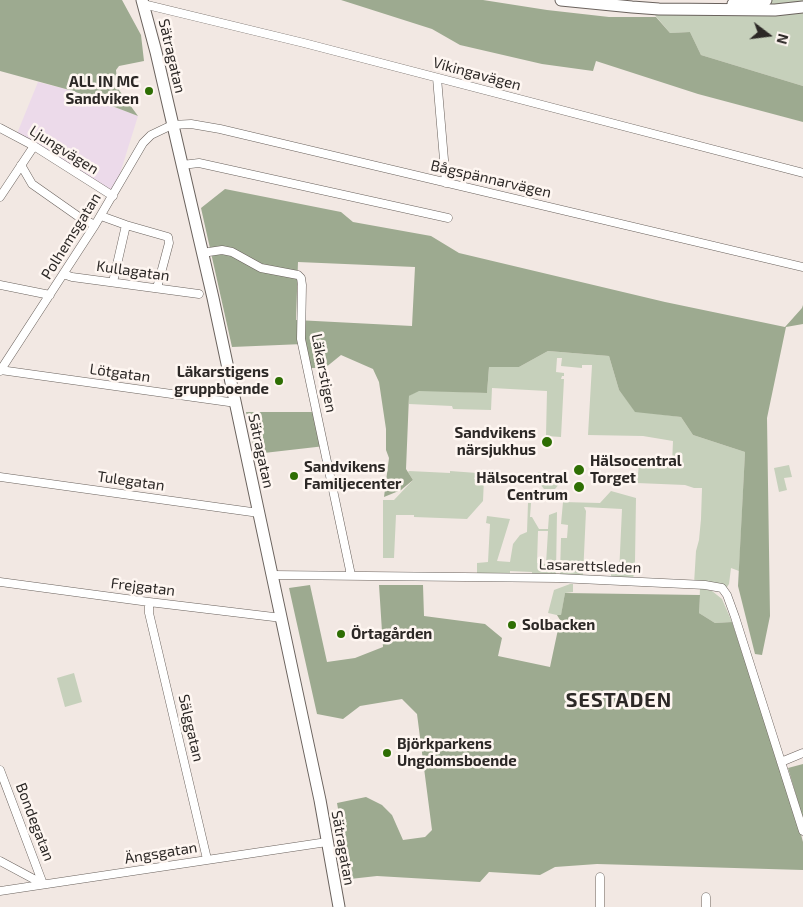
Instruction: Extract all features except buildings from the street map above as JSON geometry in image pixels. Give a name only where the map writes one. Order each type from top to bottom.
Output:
[{"type":"street","points":[[561,0],[632,8],[775,10],[803,7]]},
{"type":"street","points":[[695,9],[766,0]]},
{"type":"street","name":"Vikingavägen","points":[[142,1],[803,173]]},
{"type":"street","name":"Sätragatan","points":[[142,1],[154,42],[236,403],[282,618],[339,907]]},
{"type":"street","points":[[437,78],[446,183]]},
{"type":"street","name":"Bågspännarvägen","points":[[172,125],[188,124],[213,128],[803,267]]},
{"type":"street","name":"Polhemsgatan","points":[[0,370],[101,216],[143,143],[151,135],[172,125]]},
{"type":"street","name":"Ljungvägen","points":[[0,128],[34,146],[113,196]]},
{"type":"street","points":[[0,197],[34,146]]},
{"type":"street","points":[[182,165],[199,163],[448,218]]},
{"type":"street","points":[[21,165],[32,184],[79,217],[95,225]]},
{"type":"street","points":[[101,216],[168,237],[157,288]]},
{"type":"street","points":[[113,282],[126,225]]},
{"type":"street","name":"Läkarstigen","points":[[202,253],[222,250],[232,252],[261,268],[298,275],[301,278],[302,339],[351,575]]},
{"type":"street","name":"Kullagatan","points":[[63,274],[72,277],[199,294]]},
{"type":"street","points":[[0,285],[50,295]]},
{"type":"street","name":"Lötgatan","points":[[0,370],[236,403]]},
{"type":"street","name":"Tulegatan","points":[[0,476],[259,513]]},
{"type":"street","name":"Lasarettsleden","points":[[273,575],[592,579],[704,584],[722,588],[727,595],[781,762]]},
{"type":"street","name":"Frejgatan","points":[[0,582],[282,618]]},
{"type":"street","name":"Sälggatan","points":[[149,602],[149,613],[207,860]]},
{"type":"street","points":[[803,753],[781,762],[803,831]]},
{"type":"street","name":"Bondegatan","points":[[0,770],[43,884]]},
{"type":"street","name":"Ängsgatan","points":[[0,891],[327,842]]},
{"type":"street","points":[[0,861],[43,884]]},
{"type":"street","points":[[600,877],[600,907]]},
{"type":"street","points":[[706,897],[706,907]]},
{"type":"shaded area","points":[[38,82],[73,91],[138,116],[113,196],[16,136]]},
{"type":"green space","points":[[0,0],[122,0],[141,35],[144,61],[119,66],[116,70],[117,82],[119,90],[138,116],[73,91],[0,71]]},
{"type":"green space","points":[[341,0],[483,0],[609,17],[656,17],[670,33],[690,32],[701,55],[803,86],[803,122],[698,94],[596,61],[593,71],[542,64],[460,45],[432,29]]},
{"type":"green space","points":[[766,0],[803,0],[803,86],[701,55],[690,32],[670,33],[649,8],[695,9]]},
{"type":"green space","points":[[225,189],[341,212],[353,222],[431,236],[459,253],[665,302],[785,327],[803,305],[803,324],[786,327],[767,418],[770,616],[762,655],[755,654],[738,586],[745,452],[693,435],[681,417],[635,412],[619,390],[609,356],[548,351],[519,367],[489,367],[487,393],[419,391],[409,396],[406,469],[413,480],[401,490],[384,497],[389,458],[386,450],[386,429],[379,382],[373,369],[341,355],[325,368],[308,368],[303,344],[232,347],[201,208]],"holes":[[[298,262],[415,267],[412,326],[296,320]]]},
{"type":"green space","points":[[548,351],[609,356],[619,390],[635,411],[681,417],[693,435],[745,452],[739,571],[731,568],[729,584],[725,590],[694,584],[696,551],[701,519],[702,488],[685,485],[637,483],[639,465],[672,464],[673,441],[643,436],[588,435],[592,365],[582,365],[582,368],[561,366],[562,358],[557,358],[556,372],[564,373],[561,379],[564,379],[561,437],[546,436],[547,391],[492,388],[491,410],[453,409],[452,406],[409,404],[409,396],[419,390],[487,393],[489,367],[519,367]]},
{"type":"green space","points":[[246,412],[318,412],[325,446],[255,454]]},
{"type":"green space","points":[[789,465],[792,477],[784,478],[787,490],[779,492],[774,468]]},
{"type":"green space","points":[[409,471],[477,473],[474,479],[484,478],[483,501],[467,519],[396,515],[394,558],[383,558],[383,500],[394,500],[413,480]]},
{"type":"green space","points":[[538,472],[561,474],[560,483],[555,489],[544,489],[537,480]]},
{"type":"green space","points":[[611,491],[636,498],[633,581],[611,580],[611,574],[619,574],[622,509],[584,507],[586,511],[583,576],[560,574],[561,538],[567,538],[568,525],[561,524],[563,502],[600,503]]},
{"type":"green space","points":[[528,503],[531,503],[530,517],[532,517],[539,529],[548,529],[549,515],[557,512],[556,574],[532,574],[532,572],[510,571],[510,574],[477,573],[477,563],[488,562],[490,524],[486,523],[487,516],[510,519],[497,561],[510,562],[513,544],[520,535],[527,532]],"holes":[[[538,531],[548,531],[546,564],[537,563]]]},
{"type":"green space","points":[[573,584],[573,592],[565,593],[561,616],[548,613],[554,590]]},
{"type":"green space","points":[[310,585],[327,662],[355,658],[383,647],[379,585],[423,585],[424,616],[485,624],[502,638],[498,656],[550,667],[560,620],[557,615],[561,615],[565,593],[700,595],[699,613],[715,623],[732,622],[796,816],[803,842],[803,870],[597,864],[555,867],[540,875],[489,872],[480,882],[377,876],[350,879],[337,803],[366,797],[382,805],[392,815],[403,840],[425,837],[432,830],[417,714],[402,699],[360,706],[343,719],[317,714],[289,588]]},
{"type":"green space","points":[[700,588],[712,591],[722,599],[732,622],[715,623],[699,613]]},
{"type":"green space","points":[[74,673],[82,702],[65,707],[57,678]]},
{"type":"green space","points":[[803,764],[803,819],[788,768]]},
{"type":"place","name":"ALL IN MC Sandviken","points":[[149,91]]},
{"type":"place","name":"Läkarstigens gruppboende","points":[[279,381]]},
{"type":"place","name":"Sandvikens närsjukhus","points":[[547,442]]},
{"type":"place","name":"Hälsocentral Torget","points":[[579,470]]},
{"type":"place","name":"Sandvikens Familjecenter","points":[[294,476]]},
{"type":"place","name":"Hälsocentral Centrum","points":[[579,487]]},
{"type":"place","name":"Solbacken","points":[[512,625]]},
{"type":"place","name":"Örtagården","points":[[341,634]]},
{"type":"place","name":"Björkparkens Ungdomsboende","points":[[387,753]]},
{"type":"district","name":"SESTADEN","points":[[619,700]]}]
